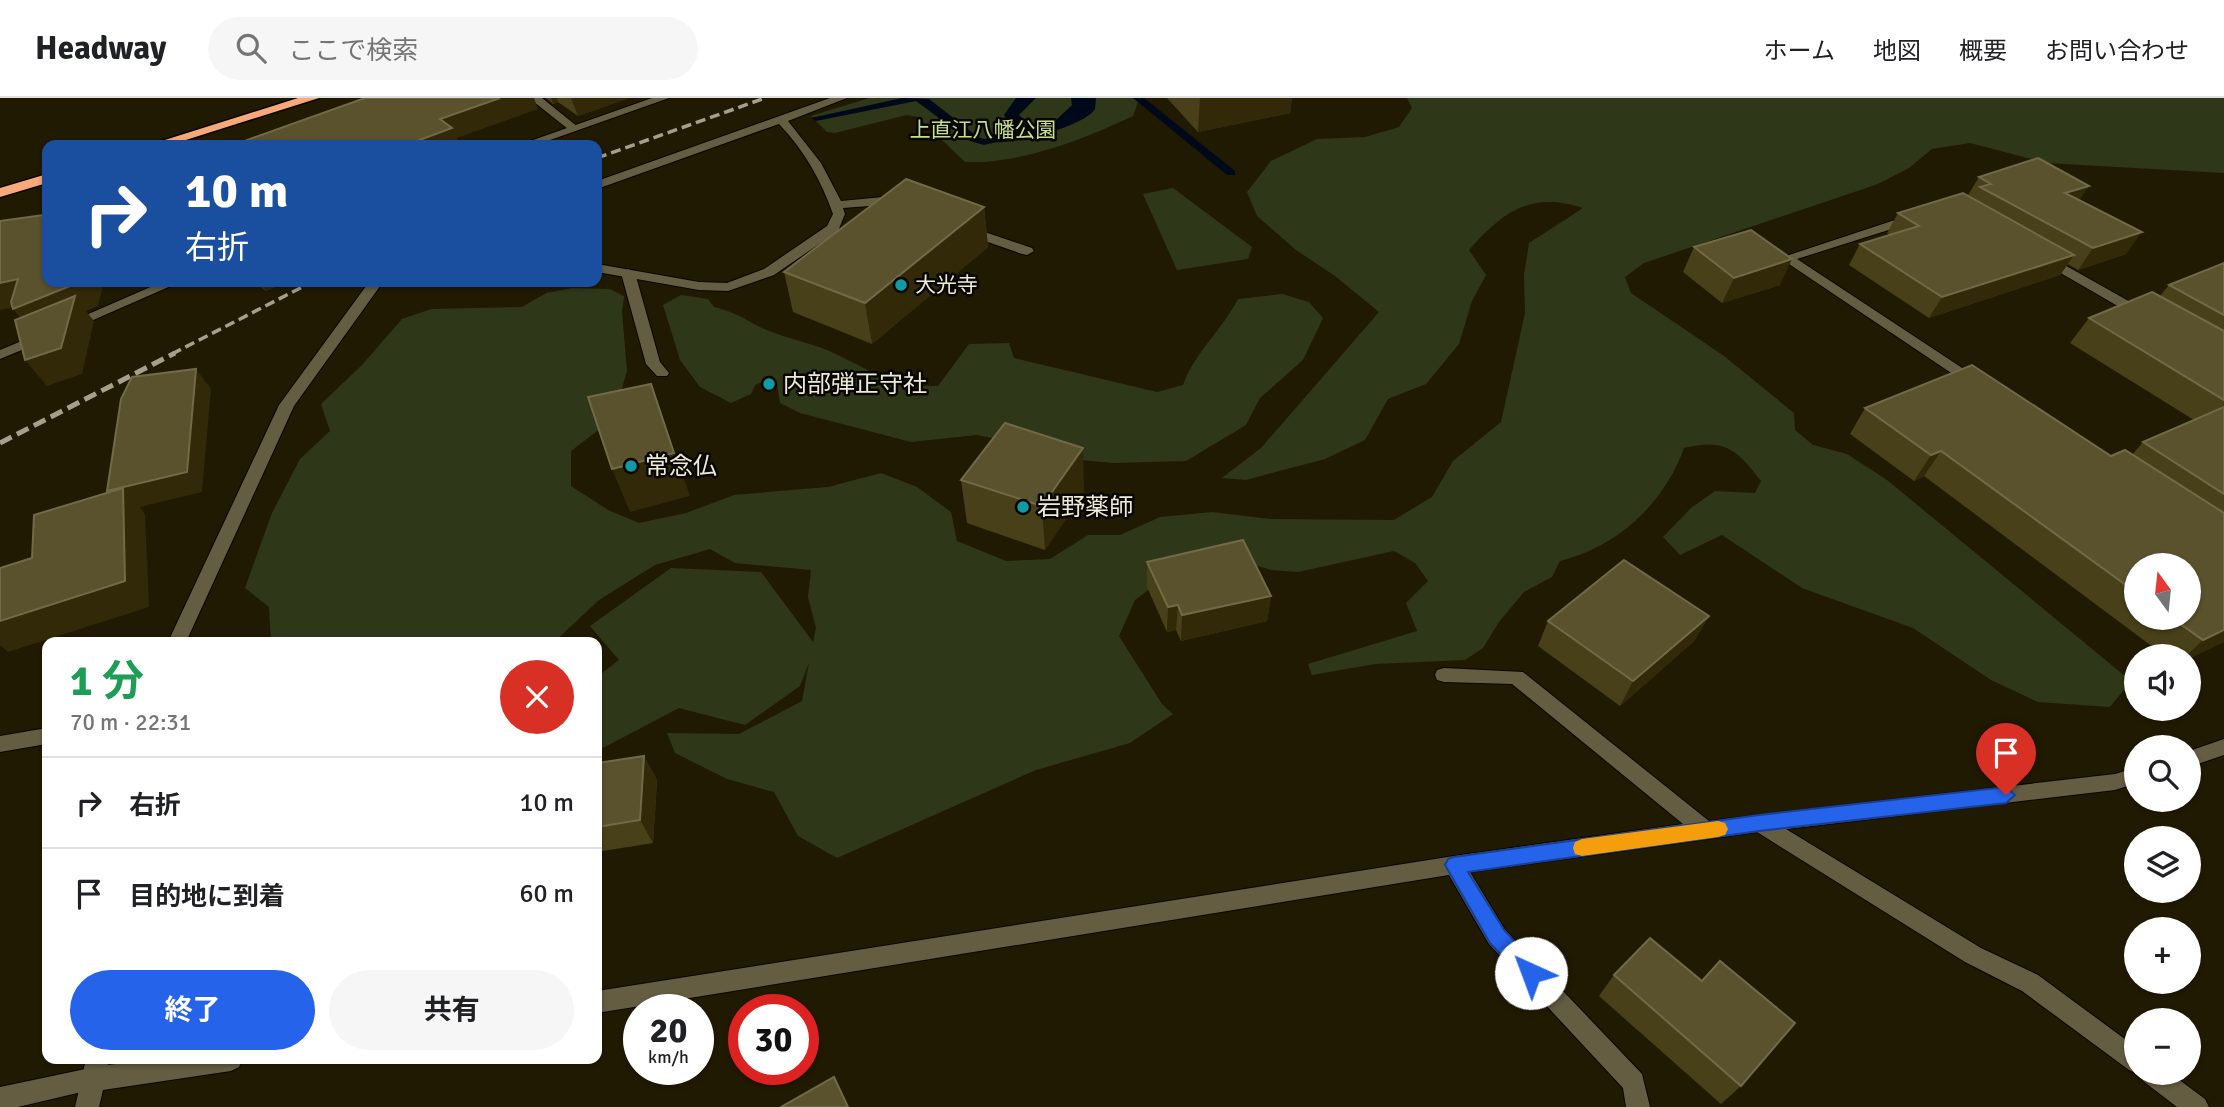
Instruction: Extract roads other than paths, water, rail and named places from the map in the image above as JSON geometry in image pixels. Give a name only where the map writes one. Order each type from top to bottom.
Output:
[{"type":"highway","points":[[173,140],[312,98]]},
{"type":"highway","points":[[0,193],[42,180]]},
{"type":"street","points":[[535,98],[572,127]]},
{"type":"street","points":[[538,140],[663,98]]},
{"type":"street","points":[[602,183],[841,98]]},
{"type":"street","points":[[602,269],[699,286],[728,287],[769,272],[833,228],[839,214],[828,182],[793,130],[780,119]]},
{"type":"street","points":[[836,205],[883,201],[909,210]]},
{"type":"street","points":[[1927,214],[1787,258],[1994,394]]},
{"type":"street","points":[[949,224],[1027,251]]},
{"type":"street","points":[[2035,253],[2153,320]]},
{"type":"street","points":[[628,274],[653,364],[662,373]]},
{"type":"street","points":[[0,355],[161,287]]},
{"type":"street","points":[[179,637],[287,405],[372,287]]},
{"type":"street","points":[[1444,675],[1516,677],[1644,778],[1706,831]]},
{"type":"street","points":[[0,744],[42,737]]},
{"type":"street","points":[[2201,755],[2224,747]]},
{"type":"street","points":[[602,1001],[1454,865],[1759,823],[2124,779]]},
{"type":"street","points":[[1759,823],[1973,955],[2030,983],[2124,1052]]},
{"type":"street","points":[[1454,865],[1497,937],[1634,1082],[1638,1107]]},
{"type":"street","points":[[0,1100],[97,1069],[164,1064]]},
{"type":"street","points":[[87,1107],[97,1069]]},
{"type":"street","points":[[2167,1085],[2197,1107]]},
{"type":"water","points":[[1016,98],[1036,98],[1019,115],[1028,124],[1056,120],[1072,105],[1071,98],[1096,98],[1095,109],[1077,122],[1030,138],[990,142],[987,139],[1003,137],[1014,131],[1004,115]]},
{"type":"waterway","points":[[816,118],[917,98],[925,101],[974,139],[984,142],[1008,138]]},
{"type":"waterway","points":[[1138,98],[1231,173]]},
{"type":"railway","points":[[602,156],[765,98]]},
{"type":"railway","points":[[172,354],[302,287]]},
{"type":"railway","points":[[0,443],[175,353]]},
{"type":"place","name":"大光寺","points":[[901,285]]},
{"type":"place","name":"内部弾正守社","points":[[769,384]]},
{"type":"place","name":"常念仏","points":[[631,466]]},
{"type":"place","name":"岩野薬師","points":[[1023,507]]},
{"type":"park label","name":"上直江八幡公園","points":[[983,130]]}]
